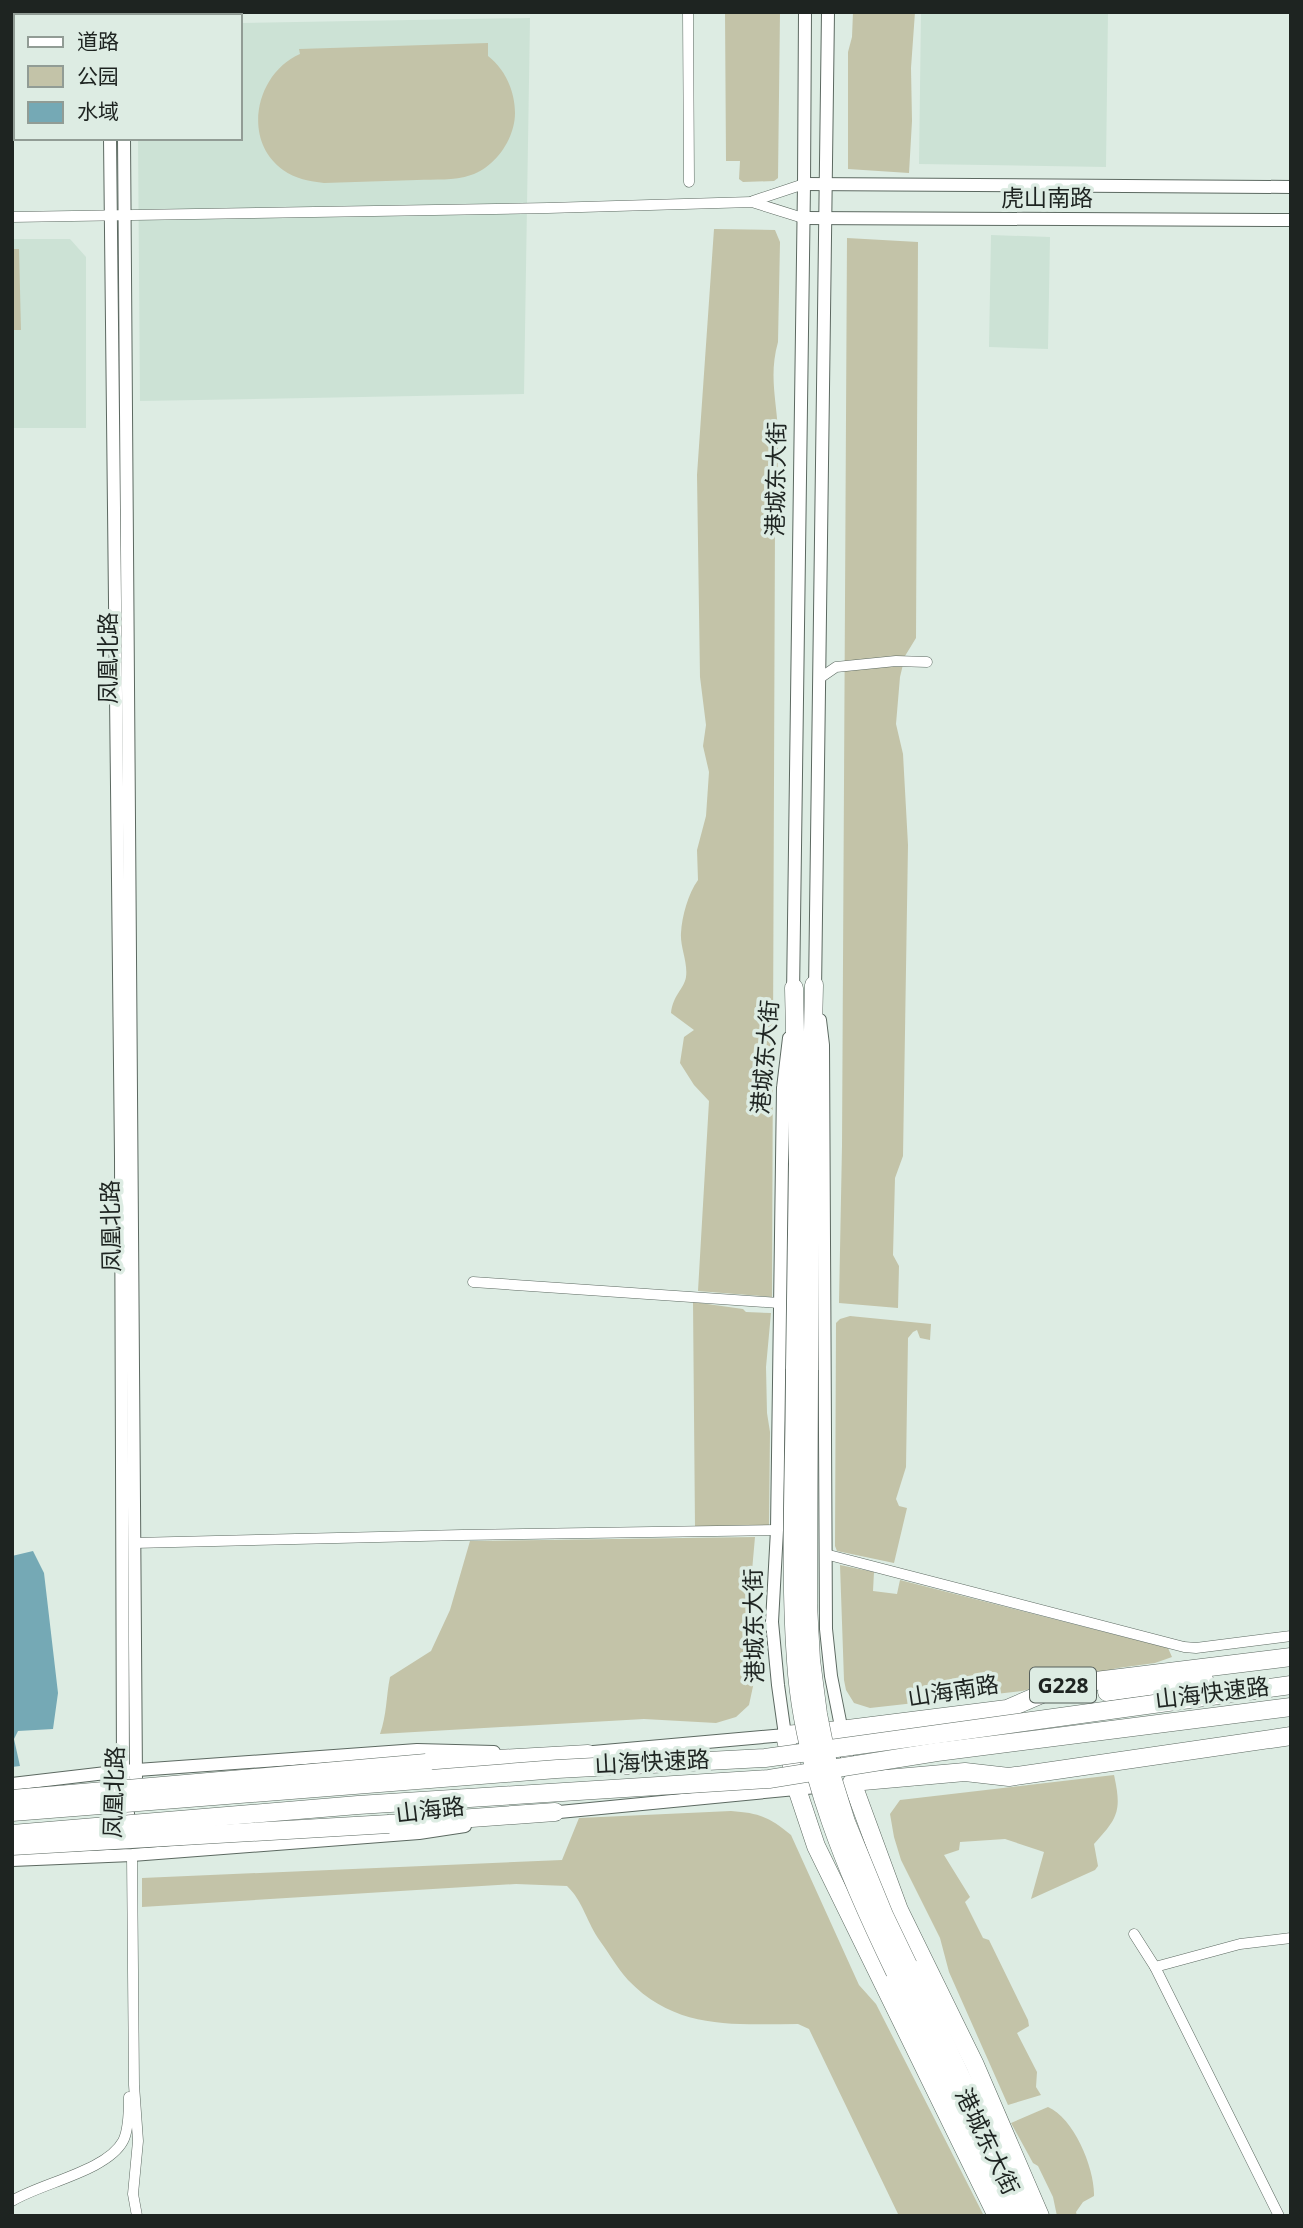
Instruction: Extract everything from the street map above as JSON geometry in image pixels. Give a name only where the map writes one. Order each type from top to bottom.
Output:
[{"type":"highway","name":"港城东大街","points":[[814,985],[796,1650],[803,1714],[823,1797],[848,1867],[1027,2216]]},
{"type":"highway","name":"港城东大街","points":[[794,988],[802,1370]]},
{"type":"highway","name":"山海南路","points":[[785,1734],[840,1730],[1007,1709],[1063,1685],[1291,1657]]},
{"type":"highway","points":[[1007,1709],[1072,1696],[1291,1668]]},
{"type":"highway","name":"山海快速路","points":[[12,1812],[557,1769],[765,1758],[1291,1685]]},
{"type":"highway","name":"山海快速路","points":[[12,1834],[358,1805],[769,1779],[937,1752],[1291,1707]]},
{"type":"highway","points":[[852,1782],[965,1772],[1291,1728]]},
{"type":"highway","name":"港城东大街","points":[[785,1734],[797,1789],[816,1846],[997,2216]]},
{"type":"highway","points":[[965,1772],[1009,1777],[1291,1736]]},
{"type":"highway","points":[[12,1799],[426,1763],[588,1754]]},
{"type":"highway","name":"港城东大街","points":[[852,1782],[900,1910],[985,2087],[1040,2216]]},
{"type":"highway","points":[[12,1846],[555,1812]]},
{"type":"highway","name":"港城东大街","points":[[901,1969],[1013,2216]]},
{"type":"main road","name":"港城东大街","points":[[785,1734],[772,1622],[777,1530],[783,1088],[794,988],[804,12]]},
{"type":"main road","name":"港城东大街","points":[[828,12],[814,985],[823,1045],[826,1629],[840,1730],[852,1782]]},
{"type":"main road","name":"凤凰北路","points":[[110,140],[119,215],[136,1770],[132,1855]]},
{"type":"main road","name":"凤凰北路","points":[[124,140],[119,215],[123,1771],[132,1855]]},
{"type":"main road","name":"虎山南路","points":[[804,184],[1291,187]]},
{"type":"main road","name":"虎山南路","points":[[803,218],[1291,220]]},
{"type":"main road","points":[[12,1784],[123,1771],[417,1750],[588,1754],[785,1734]]},
{"type":"main road","name":"山海路","points":[[12,1860],[132,1855],[419,1833],[555,1812],[852,1782]]},
{"type":"street","points":[[688,12],[689,182]]},
{"type":"street","points":[[12,217],[536,209],[752,202],[804,184]]},
{"type":"street","points":[[752,202],[803,218]]},
{"type":"street","points":[[820,678],[836,667],[896,661],[927,662]]},
{"type":"street","points":[[473,1282],[779,1303]]},
{"type":"street","points":[[134,1543],[777,1530]]},
{"type":"street","points":[[825,1554],[1184,1647],[1196,1648],[1291,1636]]},
{"type":"street","points":[[132,1855],[133,2017],[138,2141],[133,2194],[137,2216]]},
{"type":"street","points":[[1134,1934],[1155,1967],[1279,2216]]},
{"type":"street","points":[[1155,1967],[1240,1944],[1291,1938]]},
{"type":"street","points":[[12,2201],[111,2155],[124,2140],[129,2108],[128,2062],[133,2017]]},
{"type":"shaded area","points":[[921,12],[1108,12],[1106,167],[919,164]]},
{"type":"shaded area","points":[[530,18],[524,394],[140,401],[138,140],[242,140],[242,23]]},
{"type":"shaded area","points":[[991,235],[1050,237],[1048,349],[989,347]]},
{"type":"shaded area","points":[[12,239],[70,239],[86,257],[86,428],[12,428]]},
{"type":"green space","points":[[725,12],[780,12],[778,178],[774,181],[743,182],[739,179],[740,161],[726,161]]},
{"type":"green space","points":[[853,12],[915,12],[909,173],[848,169],[848,52],[852,37]]},
{"type":"green space","points":[[488,43],[488,56],[504,74],[511,89],[515,105],[514,123],[512,133],[502,151],[488,166],[471,175],[444,179],[324,183],[298,178],[283,170],[270,157],[262,142],[258,125],[264,91],[285,63],[300,54],[299,49]]},
{"type":"green space","points":[[714,229],[775,230],[780,242],[778,342],[774,375],[778,442],[775,524],[772,1297],[698,1291],[709,1101],[694,1085],[680,1063],[684,1037],[694,1030],[671,1013],[686,977],[682,926],[688,898],[698,880],[697,850],[706,816],[709,772],[703,746],[706,725],[700,677],[697,475]]},
{"type":"green space","points":[[847,238],[918,242],[916,638],[905,656],[900,677],[896,724],[903,754],[908,845],[903,1156],[895,1178],[893,1255],[899,1266],[898,1308],[839,1303]]},
{"type":"green space","points":[[12,249],[19,249],[21,330],[12,330]]},
{"type":"green space","points":[[693,1302],[743,1309],[746,1312],[771,1313],[766,1367],[770,1432],[769,1525],[717,1530],[695,1527]]},
{"type":"green space","points":[[850,1316],[931,1324],[930,1340],[920,1338],[917,1330],[908,1338],[906,1467],[896,1499],[899,1506],[907,1508],[894,1563],[837,1551],[835,1546],[836,1323]]},
{"type":"green space","points":[[755,1537],[751,1582],[755,1677],[749,1705],[736,1717],[716,1723],[644,1719],[380,1734],[390,1677],[431,1651],[450,1610],[470,1541]]},
{"type":"green space","points":[[840,1565],[874,1572],[873,1591],[897,1594],[900,1580],[1168,1648],[1172,1657],[1022,1691],[870,1708],[854,1703],[846,1690]]},
{"type":"green space","points":[[1114,1775],[1118,1806],[1113,1820],[1094,1844],[1098,1866],[1095,1870],[1031,1899],[1044,1852],[1005,1839],[960,1842],[959,1850],[944,1855],[970,1897],[965,1902],[983,1938],[989,1940],[1028,2020],[1029,2026],[1017,2033],[1037,2072],[1036,2087],[1041,2095],[1008,2105],[949,1972],[940,1938],[901,1860],[890,1814],[900,1800]]},
{"type":"green space","points":[[731,1811],[764,1817],[791,1835],[859,1985],[876,2004],[984,2216],[899,2216],[809,2029],[798,2024],[729,2024],[708,2021],[666,2008],[647,1997],[624,1975],[567,1886],[516,1884],[142,1907],[142,1878],[562,1860],[579,1818]]},
{"type":"green space","points":[[1048,2107],[1066,2122],[1074,2133],[1091,2172],[1094,2196],[1083,2202],[1076,2212],[1077,2216],[1057,2216],[1053,2197],[1038,2166],[1033,2163],[1011,2123]]},
{"type":"water","points":[[33,1551],[44,1573],[58,1693],[53,1729],[18,1731],[14,1739],[20,1766],[12,1767],[12,1556]]}]
